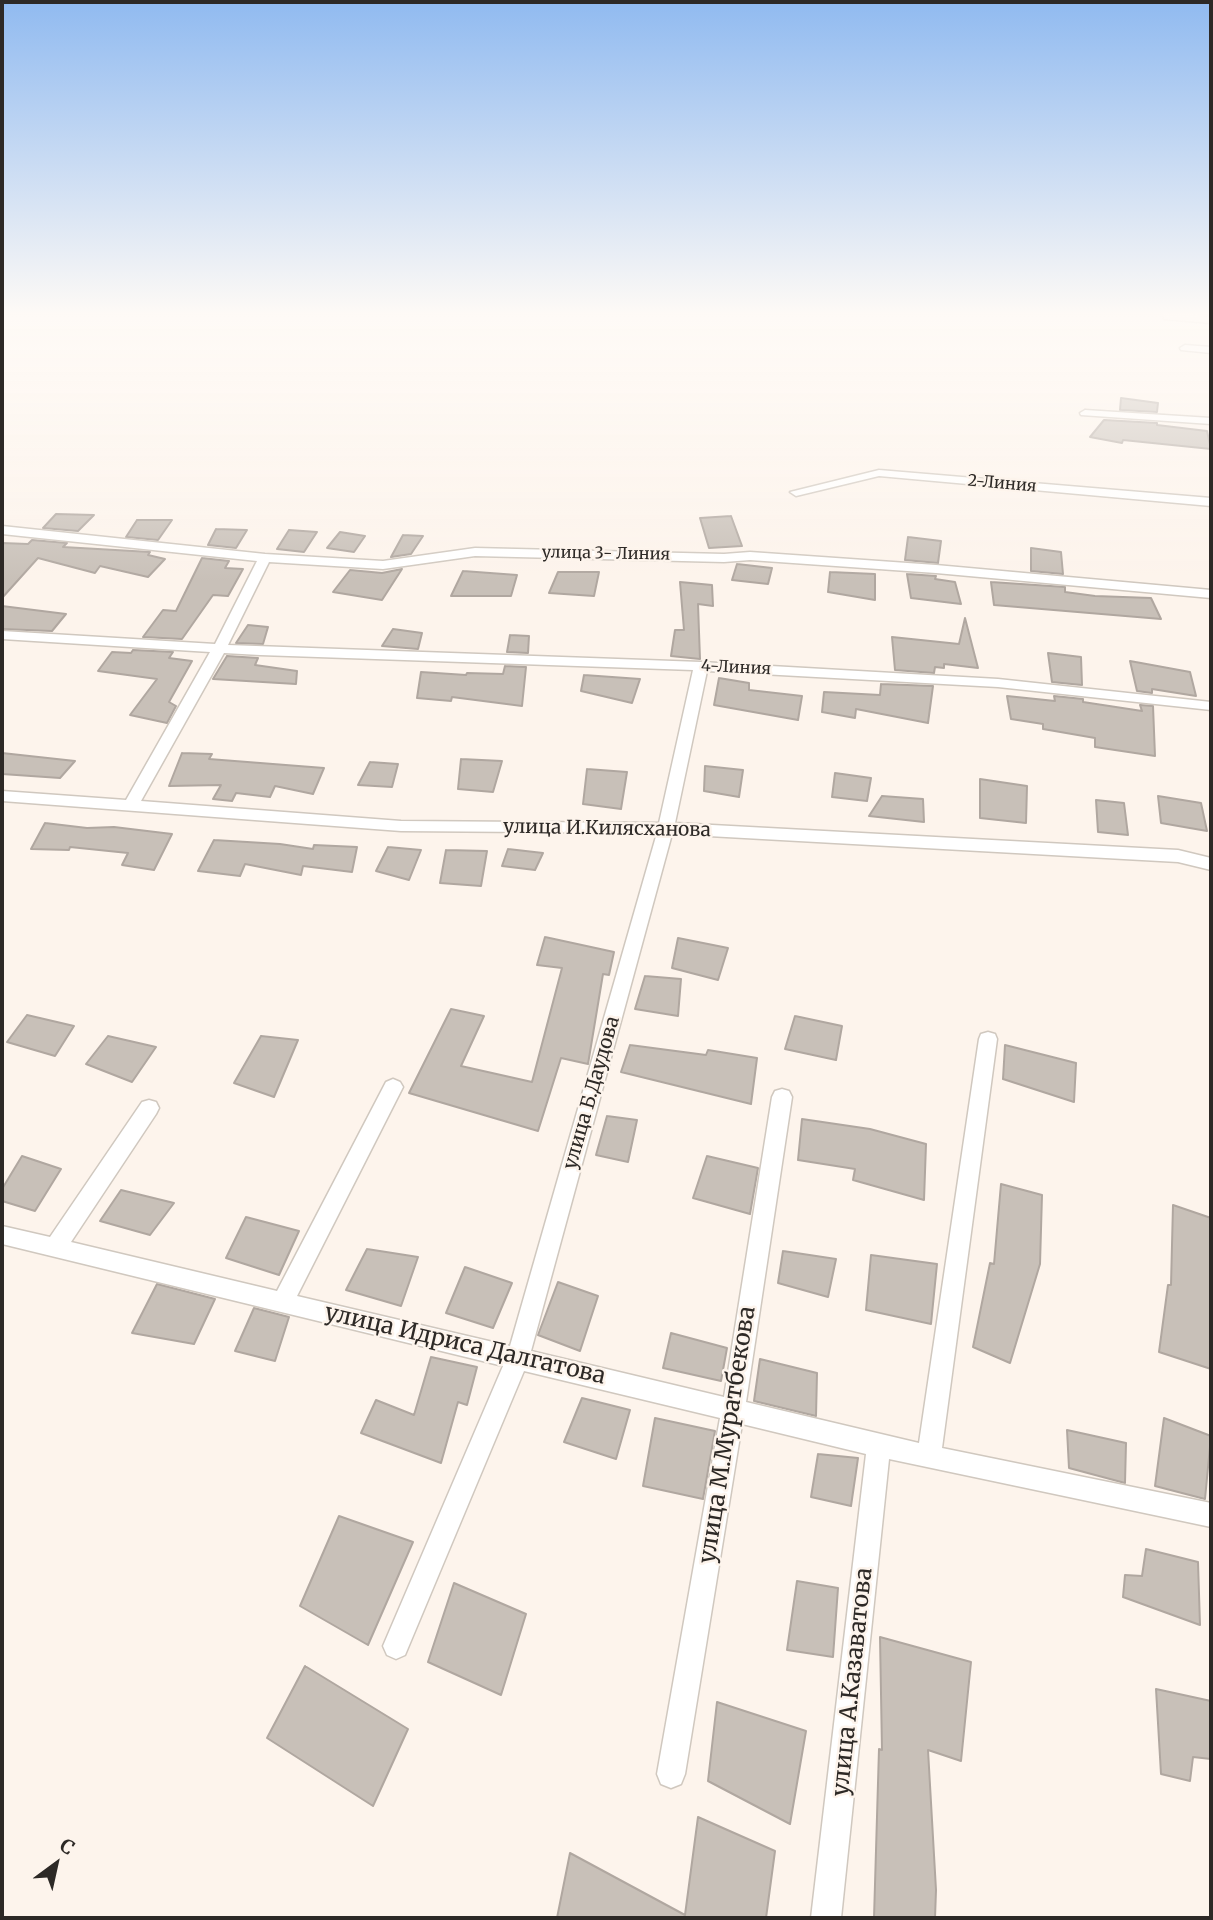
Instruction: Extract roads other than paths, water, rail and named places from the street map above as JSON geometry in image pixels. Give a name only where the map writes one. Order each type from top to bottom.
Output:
[{"type":"street","points":[[1085,413],[1211,421]]},
{"type":"street","name":"2-Линия","points":[[796,492],[879,473],[1211,502]]},
{"type":"street","name":"улица 3- Линия","points":[[2,530],[265,558],[383,565],[475,552],[724,558],[750,556],[936,569],[1211,594]]},
{"type":"street","points":[[130,807],[219,649],[265,558]]},
{"type":"street","name":"4-Линия","points":[[2,635],[260,651],[701,666],[998,683],[1211,706]]},
{"type":"street","name":"улица Б.Даудова","points":[[396,1646],[518,1357],[666,828],[701,666]]},
{"type":"street","name":"улица И.Килясханова","points":[[2,796],[401,826],[666,828],[1178,856],[1211,863]]},
{"type":"street","points":[[929,1457],[988,1039]]},
{"type":"street","points":[[284,1302],[393,1087]]},
{"type":"street","name":"улица М.Муратбекова","points":[[671,1774],[733,1409],[782,1097]]},
{"type":"street","points":[[55,1248],[149,1108]]},
{"type":"street","name":"улица Идриса Далгатова","points":[[2,1235],[929,1457],[1211,1515]]},
{"type":"street","name":"улица А.Казаватова","points":[[826,1918],[879,1445]]}]
